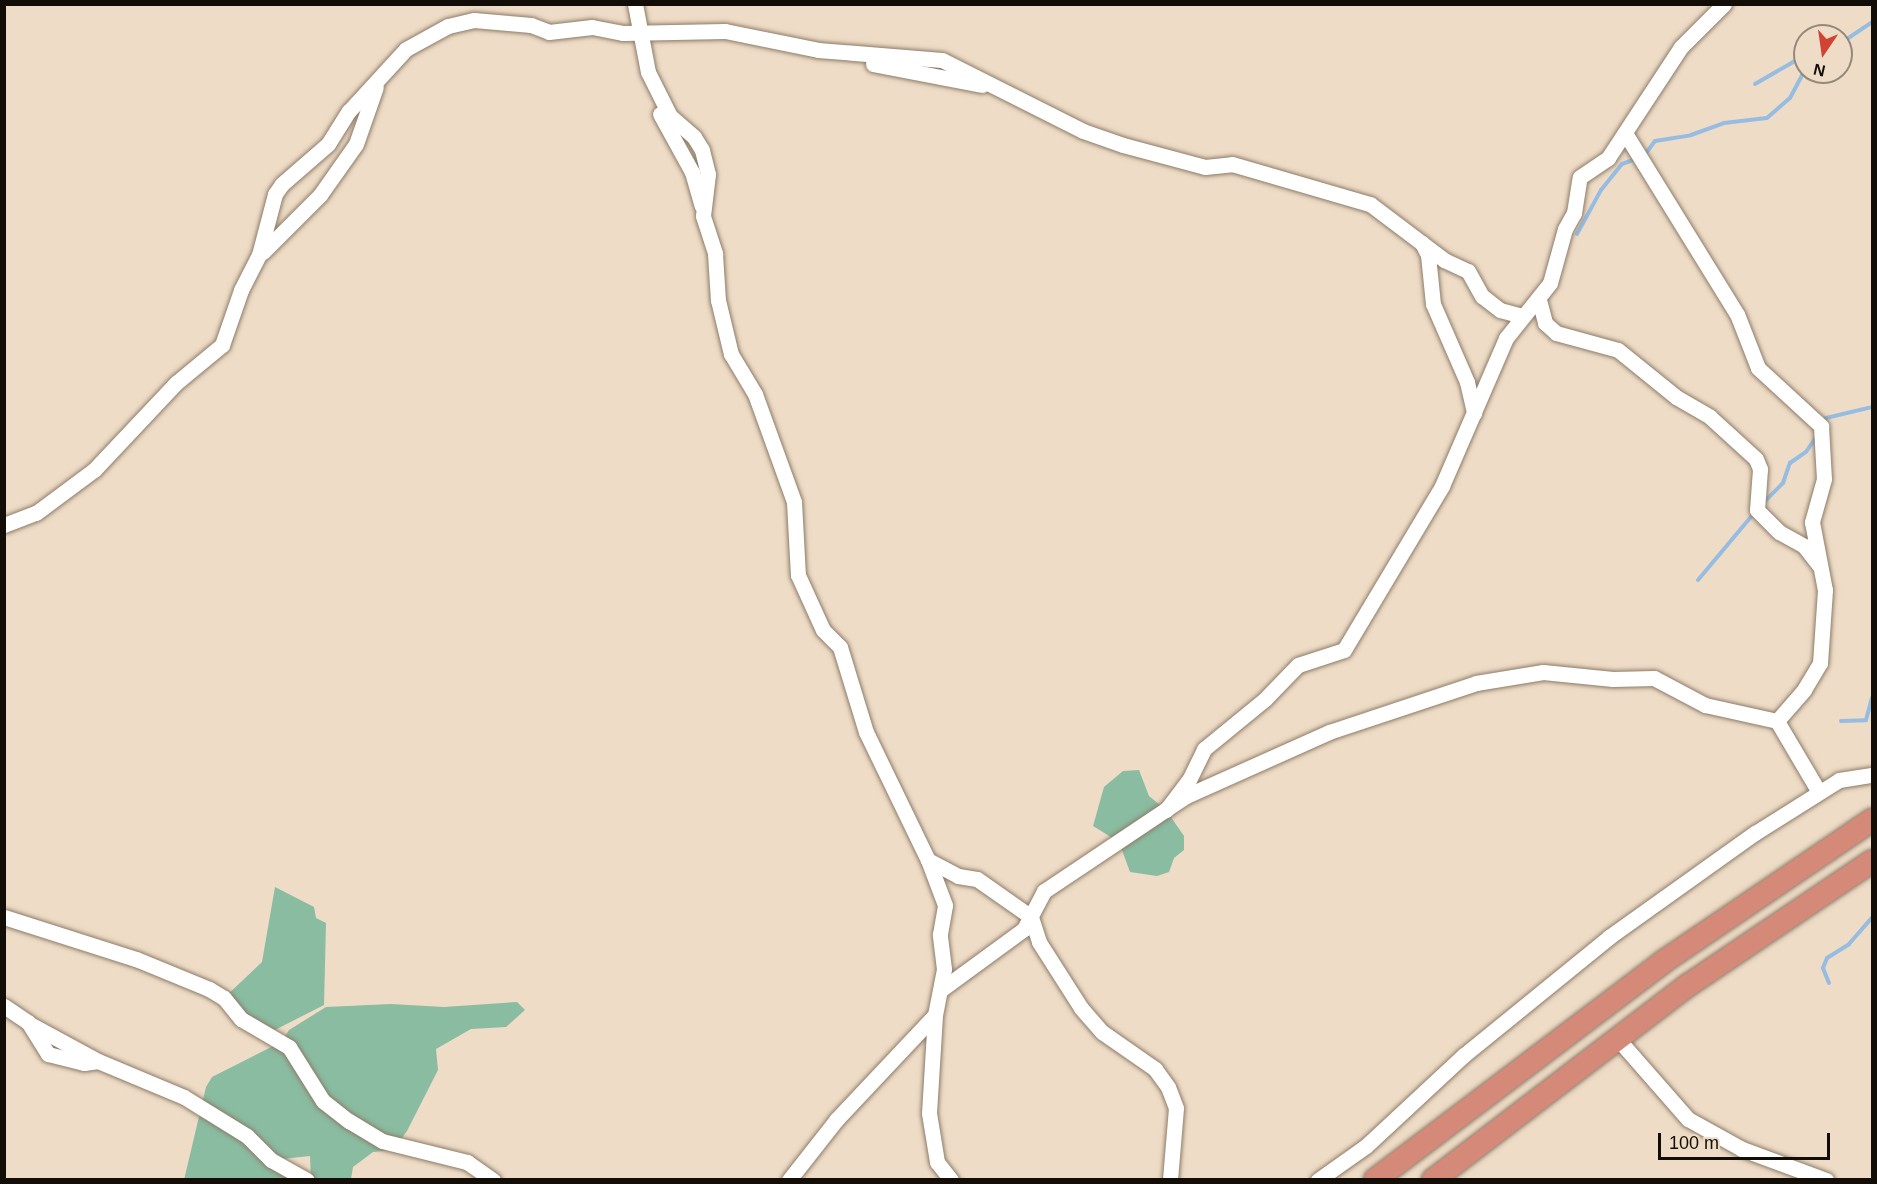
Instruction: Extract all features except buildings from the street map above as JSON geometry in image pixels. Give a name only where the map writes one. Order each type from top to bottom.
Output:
[{"type":"highway","points":[[1375,1179],[1663,962],[1872,820]]},
{"type":"highway","points":[[1433,1179],[1617,1038],[1872,861]]},
{"type":"street","points":[[635,4],[648,72],[675,124],[694,137],[702,150],[708,174],[703,216]]},
{"type":"street","points":[[1166,810],[1189,780],[1204,749],[1264,699],[1298,665],[1344,651],[1442,486],[1506,338],[1522,316],[1539,300],[1556,270],[1565,229],[1574,213],[1580,177],[1608,158],[1681,47],[1724,4]]},
{"type":"street","points":[[4,525],[36,513],[94,470],[176,383],[222,345],[241,290],[259,255],[275,194],[282,184],[328,144],[349,111],[406,50],[428,35],[474,20],[531,25],[549,32],[592,27],[623,33],[641,30],[725,31],[818,50],[942,60],[1083,131],[1123,145],[1205,167],[1232,164],[1370,204],[1444,260],[1468,271],[1482,296],[1500,310],[1522,316]]},
{"type":"street","points":[[259,255],[320,195],[356,144],[379,78]]},
{"type":"street","points":[[655,86],[652,100],[692,172],[715,254],[718,300],[731,354],[755,394],[794,502],[798,575],[823,630],[840,647],[866,732],[928,860],[945,905],[940,934],[942,989],[935,1015],[929,1113],[937,1162],[951,1179]]},
{"type":"street","points":[[1625,133],[1737,314],[1758,368],[1821,426],[1824,479],[1812,522],[1825,590],[1820,663],[1804,690],[1777,721]]},
{"type":"street","points":[[1420,240],[1428,255],[1433,304],[1467,382],[1473,413]]},
{"type":"street","points":[[1539,300],[1545,323],[1556,333],[1618,350],[1676,397],[1710,417],[1756,459],[1760,469],[1757,510],[1779,532],[1804,546],[1821,568]]},
{"type":"street","points":[[942,989],[1006,943],[1031,917],[1044,891],[1186,796],[1329,732],[1476,683],[1543,672],[1612,679],[1654,678],[1705,705],[1777,721],[1819,792]]},
{"type":"street","points":[[1318,1179],[1366,1146],[1534,995],[1746,840],[1839,780],[1872,775]]},
{"type":"street","points":[[928,860],[958,876],[977,879],[1031,917],[1039,942],[1081,1008],[1102,1032],[1155,1069],[1168,1087],[1176,1108],[1170,1179]]},
{"type":"street","points":[[4,917],[136,959],[209,989],[224,998],[241,1019],[289,1047],[323,1101],[350,1121],[382,1142],[466,1162],[494,1179]]},
{"type":"street","points":[[4,1006],[98,1061],[213,1112],[247,1136],[271,1160],[307,1179]]},
{"type":"street","points":[[789,1179],[836,1120],[935,1015]]},
{"type":"street","points":[[1617,1038],[1688,1119],[1742,1149],[1826,1179]]},
{"type":"green space","points":[[1139,770],[1149,796],[1166,810],[1184,836],[1184,850],[1174,858],[1169,872],[1157,876],[1130,872],[1119,842],[1093,826],[1104,787],[1123,771]]},
{"type":"green space","points":[[275,887],[314,907],[316,918],[326,923],[324,1005],[267,1034],[224,998],[262,962]]},
{"type":"green space","points":[[517,1002],[525,1010],[506,1027],[471,1029],[436,1049],[438,1070],[407,1131],[393,1150],[373,1152],[353,1167],[351,1179],[311,1179],[310,1156],[272,1160],[294,1179],[184,1180],[206,1087],[212,1077],[281,1042],[289,1030],[326,1007],[391,1004],[444,1007]]},
{"type":"waterway","points":[[1853,35],[1872,22]]},
{"type":"waterway","points":[[1755,84],[1793,62]]},
{"type":"waterway","points":[[1643,157],[1655,141],[1691,135],[1724,123],[1767,118],[1790,98],[1798,84]]},
{"type":"waterway","points":[[1577,234],[1601,190],[1622,164],[1636,159]]},
{"type":"waterway","points":[[1824,422],[1826,418],[1872,407]]},
{"type":"waterway","points":[[1762,504],[1783,483],[1790,463],[1806,452],[1816,437]]},
{"type":"waterway","points":[[1698,580],[1755,512]]},
{"type":"waterway","points":[[1841,721],[1866,720],[1872,698]]},
{"type":"waterway","points":[[1829,983],[1823,968],[1827,958],[1849,944],[1872,918]]}]
